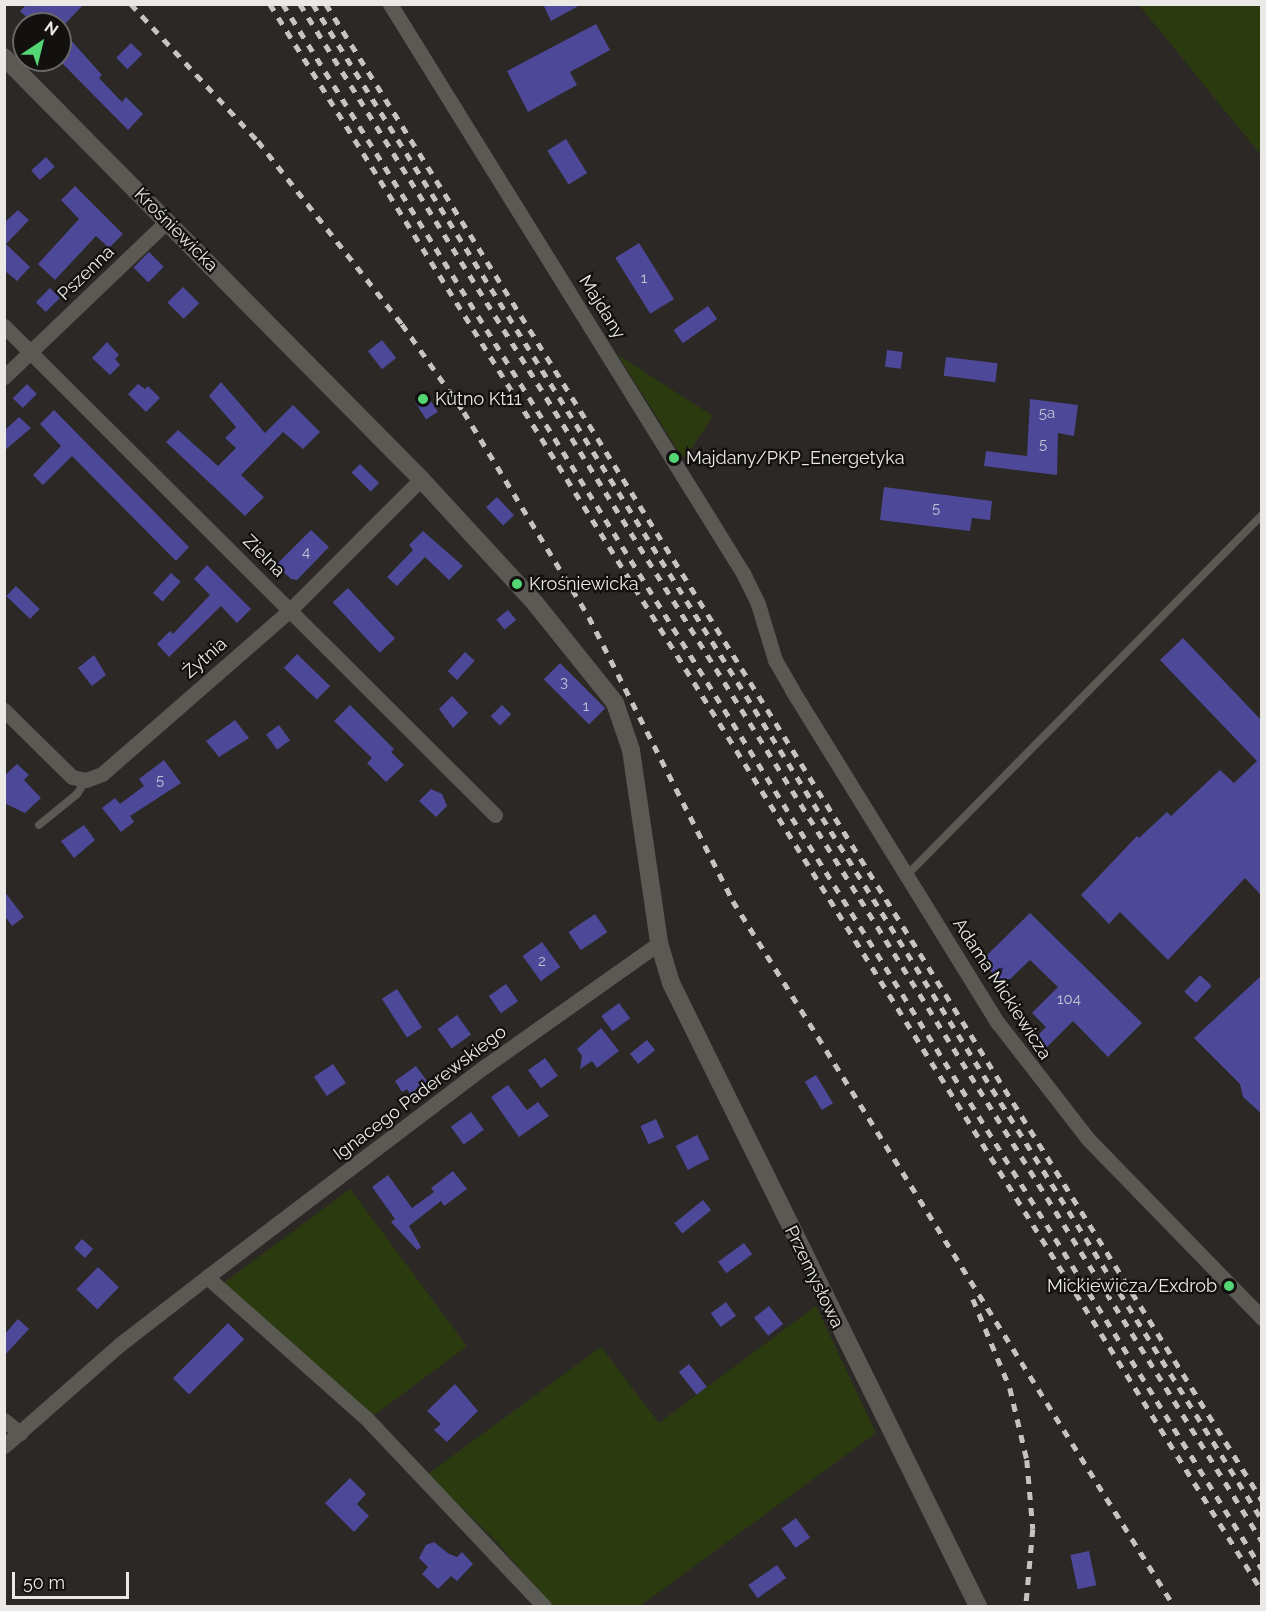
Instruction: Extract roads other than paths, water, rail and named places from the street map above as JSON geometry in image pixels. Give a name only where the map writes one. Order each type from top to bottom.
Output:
[{"type":"street","name":"Majdany","points":[[390,4],[743,573],[768,638]]},
{"type":"street","name":"Krośniewicka","points":[[4,57],[421,479],[535,603],[623,718],[631,750],[658,944]]},
{"type":"street","name":"Pszenna","points":[[4,377],[167,221]]},
{"type":"street","name":"Zielna","points":[[4,326],[495,815]]},
{"type":"street","name":"Żytnia","points":[[86,780],[102,774],[290,610],[421,479]]},
{"type":"street","name":"Adama Mickiewicza","points":[[768,638],[792,690],[906,876],[998,1023],[1049,1094],[1135,1189],[1262,1318]]},
{"type":"street","points":[[4,710],[72,777],[86,780]]},
{"type":"street","name":"Ignacego Paderewskiego","points":[[4,1446],[119,1345],[207,1277],[484,1067],[658,944]]},
{"type":"street","name":"Przemysłowa","points":[[658,944],[689,1026],[978,1606]]},
{"type":"street","points":[[207,1277],[366,1418],[544,1606]]},
{"type":"street","points":[[4,1420],[20,1433]]},
{"type":"lane","points":[[906,876],[1262,515]]},
{"type":"lane","points":[[39,825],[77,794],[86,780]]},
{"type":"railway","points":[[131,4],[258,141],[402,324],[464,412],[589,617],[733,901],[1174,1606]]},
{"type":"railway","points":[[270,4],[1262,1591]]},
{"type":"railway","points":[[283,4],[1262,1569]]},
{"type":"railway","points":[[300,4],[1262,1541]]},
{"type":"railway","points":[[313,4],[1262,1520]]},
{"type":"railway","points":[[326,4],[1262,1500]]},
{"type":"railway","points":[[973,1299],[1010,1388],[1027,1460],[1033,1529],[1026,1606]]},
{"type":"place","name":"Kutno Kt11","points":[[423,399]]},
{"type":"place","name":"Majdany/PKP_Energetyka","points":[[674,458]]},
{"type":"place","name":"Krośniewicka","points":[[517,584]]},
{"type":"place","name":"Mickiewicza/Exdrob","points":[[1229,1286]]}]
